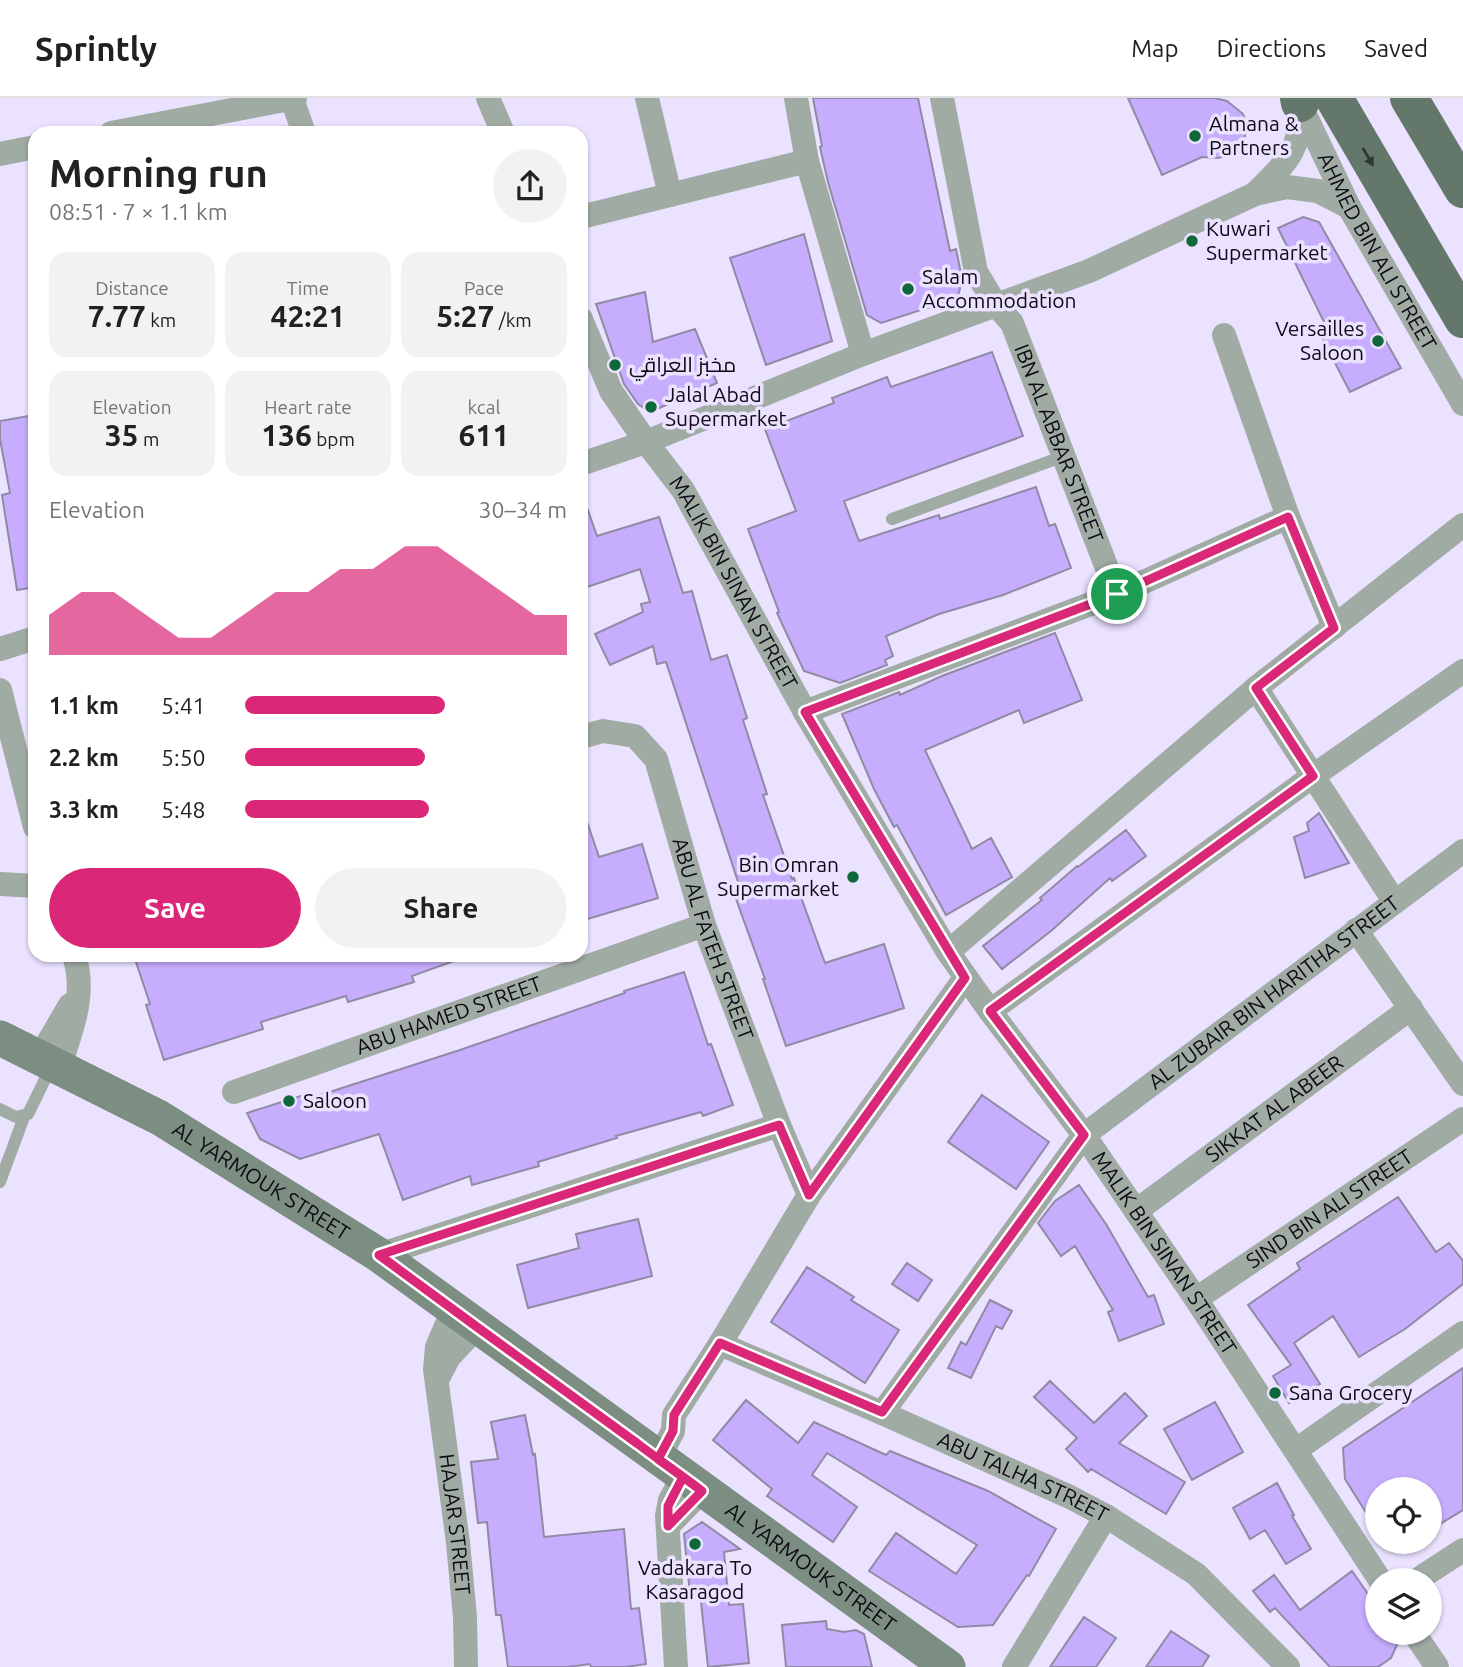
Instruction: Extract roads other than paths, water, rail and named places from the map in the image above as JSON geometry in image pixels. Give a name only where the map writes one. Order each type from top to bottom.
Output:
[{"type":"main road","points":[[1409,98],[1463,189]]},
{"type":"main road","name":"AHMED BIN ALI STREET","points":[[1308,99],[1463,319]]},
{"type":"street","points":[[147,126],[293,98],[302,126]]},
{"type":"street","points":[[488,98],[500,126]]},
{"type":"street","points":[[647,98],[670,195]]},
{"type":"street","points":[[796,98],[807,161],[863,354]]},
{"type":"street","name":"IBN AL ABBAR STREET","points":[[942,98],[976,272],[996,305],[1012,323],[1117,594]]},
{"type":"street","points":[[1255,194],[1287,161],[1296,146],[1308,99]]},
{"type":"street","name":"AHMED BIN ALI STREET","points":[[1308,99],[1349,207],[1463,404]]},
{"type":"street","points":[[0,154],[28,148]]},
{"type":"street","points":[[588,215],[807,161]]},
{"type":"street","points":[[588,462],[646,442],[863,354],[1089,271],[1255,194],[1287,187],[1318,191],[1349,207]]},
{"type":"street","points":[[1224,335],[1288,517],[1334,628]]},
{"type":"street","name":"MALIK BIN SINAN STREET","points":[[588,336],[611,391],[683,490],[805,712],[948,952],[1084,1135],[1196,1299],[1372,1568]]},
{"type":"street","points":[[805,712],[1117,594],[1288,517]]},
{"type":"street","points":[[948,952],[1256,688],[1463,525]]},
{"type":"street","points":[[0,649],[28,640]]},
{"type":"street","points":[[990,1011],[1313,776],[1463,671]]},
{"type":"street","points":[[1256,688],[1394,901]]},
{"type":"street","points":[[0,690],[28,800]]},
{"type":"street","name":"ABU AL FATEH STREET","points":[[588,735],[603,731],[635,736],[656,759],[704,925],[779,1125],[809,1195]]},
{"type":"street","name":"AL ZUBAIR BIN HARITHA STREET","points":[[882,1412],[1084,1135],[1463,851]]},
{"type":"street","points":[[0,884],[28,886]]},
{"type":"street","name":"ABU HAMED STREET","points":[[233,1092],[704,925]]},
{"type":"street","points":[[1356,930],[1463,1084]]},
{"type":"street","points":[[50,1063],[73,1024],[78,997],[75,962]]},
{"type":"street","points":[[676,1667],[668,1526],[674,1415],[809,1195],[965,978]]},
{"type":"street","name":"SIKKAT AL ABEER","points":[[1136,1211],[1411,1009]]},
{"type":"street","name":"AL YARMOUK STREET","points":[[0,1038],[160,1118],[379,1255],[938,1664]]},
{"type":"street","name":"SIND BIN ALI STREET","points":[[1196,1299],[1463,1119]]},
{"type":"street","points":[[379,1255],[779,1125]]},
{"type":"street","name":"HAJAR STREET","points":[[465,1319],[437,1381],[458,1543],[465,1617],[466,1667]]},
{"type":"street","points":[[1296,1450],[1463,1333]]},
{"type":"street","name":"ABU TALHA STREET","points":[[720,1343],[882,1412],[1106,1516],[1196,1574],[1288,1667]]},
{"type":"street","points":[[1014,1667],[1106,1516]]},
{"type":"street","points":[[1435,1568],[1463,1550]]},
{"type":"street","points":[[1418,1645],[1425,1663]]},
{"type":"lane","points":[[892,519],[1064,456]]},
{"type":"lane","points":[[0,1109],[16,1117],[31,1111],[50,1063]]},
{"type":"lane","points":[[0,1182],[24,1116]]},
{"type":"place","name":"Almana & Partners","points":[[1195,136]]},
{"type":"place","name":"Kuwari Supermarket","points":[[1192,241]]},
{"type":"place","name":"Salam Accommodation","points":[[908,289]]},
{"type":"place","name":"Versailles Saloon","points":[[1378,341]]},
{"type":"place","name":"مخبز العراقي","points":[[615,365]]},
{"type":"place","name":"Jalal Abad Supermarket","points":[[651,407]]},
{"type":"place","name":"Bin Omran Supermarket","points":[[853,877]]},
{"type":"place","name":"Saloon","points":[[289,1101]]},
{"type":"place","name":"Sana Grocery","points":[[1275,1393]]},
{"type":"place","name":"Vadakara To Kasaragod","points":[[695,1544]]}]
